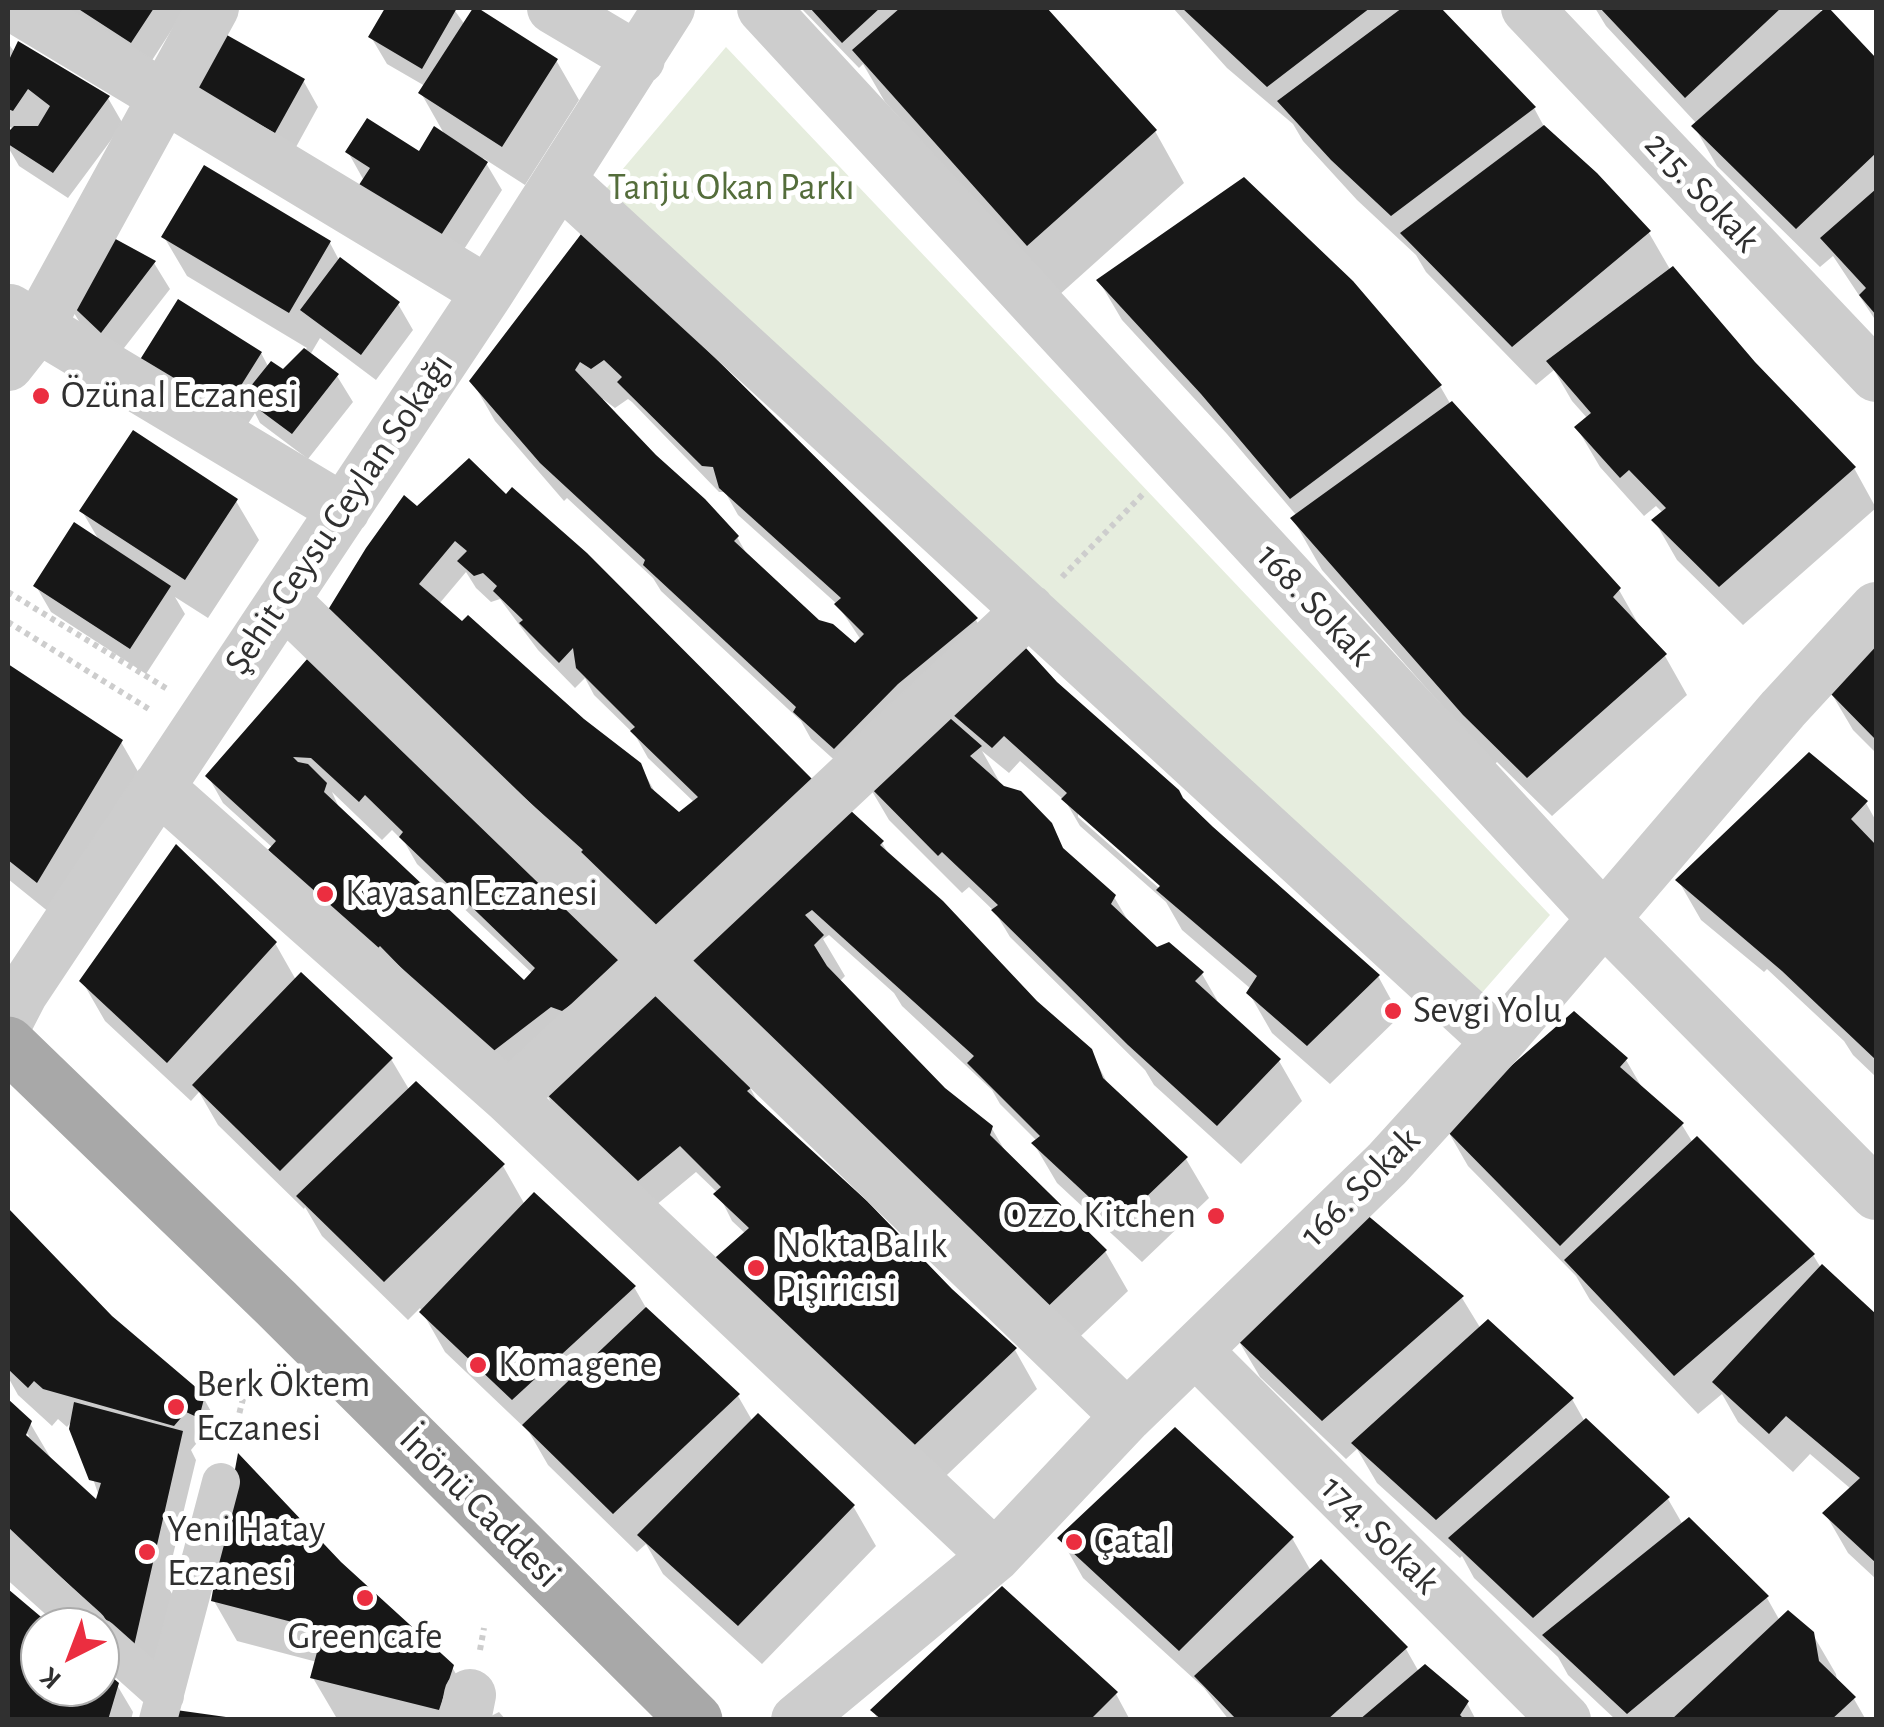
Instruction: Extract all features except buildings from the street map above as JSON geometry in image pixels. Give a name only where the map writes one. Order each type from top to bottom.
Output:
[{"type":"main road","name":"İnönü Caddesi","points":[[8,1044],[276,1303],[695,1720]]},
{"type":"street","points":[[16,8],[488,292]]},
{"type":"street","points":[[213,8],[18,333],[344,510]]},
{"type":"street","points":[[553,8],[639,59]]},
{"type":"street","name":"Şehit Ceysu Ceylan Sokağı","points":[[8,1020],[22,992],[198,723],[488,292],[669,8]]},
{"type":"street","name":"168. Sokak","points":[[763,8],[1605,920],[1876,1194]]},
{"type":"street","name":"215. Sokak","points":[[1527,8],[1876,376]]},
{"type":"street","points":[[560,180],[1498,1042]]},
{"type":"street","points":[[283,600],[1127,1416]]},
{"type":"street","name":"166. Sokak","points":[[797,1720],[995,1556],[1127,1416],[1387,1164],[1605,920],[1784,708],[1876,608]]},
{"type":"street","points":[[509,1098],[1029,610]]},
{"type":"street","points":[[158,787],[509,1098],[995,1556]]},
{"type":"street","name":"174. Sokak","points":[[1195,1350],[1565,1720]]},
{"type":"street","points":[[161,1708],[221,1482]]},
{"type":"street","points":[[8,1555],[66,1607]]},
{"type":"street","points":[[120,1661],[161,1708]]},
{"type":"path","points":[[1029,610],[1179,458]]},
{"type":"path","points":[[8,592],[198,723]]},
{"type":"path","points":[[8,622],[198,723]]},
{"type":"path","points":[[221,1482],[246,1391]]},
{"type":"green space","name":"Tanju Okan Parkı","points":[[726,47],[1550,915],[1480,995],[600,196]]},
{"type":"place","name":"Özünal Eczanesi","points":[[41,396]]},
{"type":"place","name":"Kayasan Eczanesi","points":[[325,894]]},
{"type":"place","name":"Sevgi Yolu","points":[[1393,1011]]},
{"type":"place","name":"Ozzo Kitchen","points":[[1216,1216]]},
{"type":"place","name":"Nokta Balık Pişiricisi","points":[[756,1268]]},
{"type":"place","name":"Komagene","points":[[478,1365]]},
{"type":"place","name":"Berk Öktem Eczanesi","points":[[176,1407]]},
{"type":"place","name":"Çatal","points":[[1074,1542]]},
{"type":"place","name":"Yeni Hatay Eczanesi","points":[[147,1552]]},
{"type":"place","name":"Green cafe","points":[[365,1598]]}]
